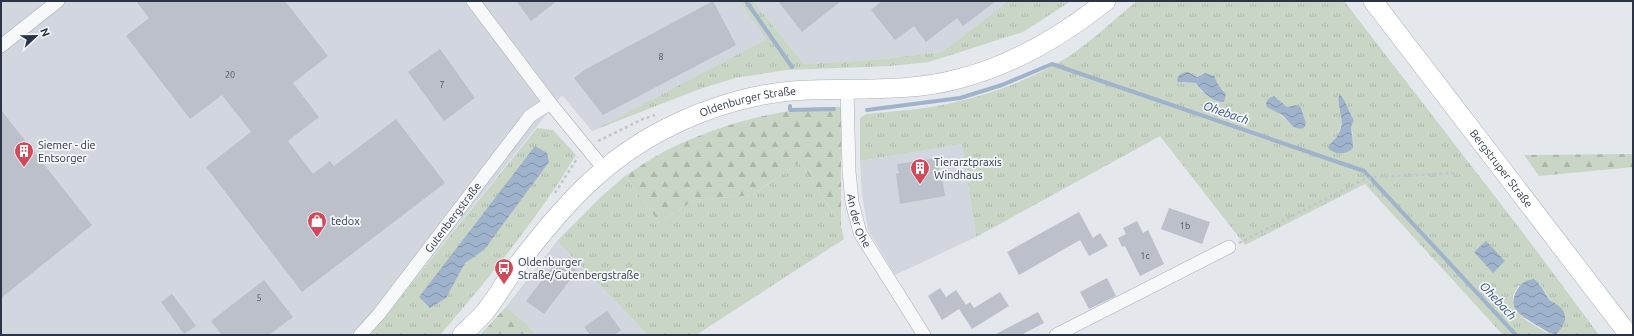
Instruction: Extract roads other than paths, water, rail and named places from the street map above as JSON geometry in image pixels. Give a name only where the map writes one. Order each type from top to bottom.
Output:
[{"type":"main road","name":"Oldenburger Straße","points":[[462,335],[484,313],[517,265],[572,198],[604,169],[637,144],[668,127],[706,110],[748,98],[778,92],[917,86],[958,79],[998,66],[1030,51],[1070,27],[1106,1]]},
{"type":"main road","name":"Bergstruper Straße","points":[[1373,1],[1629,335]]},
{"type":"street","points":[[1,46],[58,1]]},
{"type":"street","points":[[472,1],[550,103],[604,169]]},
{"type":"street","name":"An der Ohe","points":[[847,89],[849,171],[852,202],[860,233],[924,335]]},
{"type":"street","name":"Gutenbergstraße","points":[[360,335],[379,314],[530,116],[550,103]]},
{"type":"street","points":[[1056,335],[1229,247]]},
{"type":"water","points":[[1188,72],[1197,77],[1205,73],[1214,76],[1219,86],[1226,94],[1224,102],[1216,101],[1208,96],[1196,83],[1178,82],[1177,80],[1182,73]]},
{"type":"water","points":[[1339,93],[1354,121],[1351,125],[1353,148],[1344,153],[1337,153],[1328,148],[1340,131],[1342,119]]},
{"type":"water","points":[[1274,96],[1287,107],[1297,105],[1301,108],[1306,124],[1304,128],[1300,129],[1294,127],[1282,115],[1267,107],[1266,103],[1268,99]]},
{"type":"water","points":[[535,146],[547,153],[549,162],[484,250],[465,263],[446,298],[430,308],[419,297]]},
{"type":"water","points":[[1486,241],[1505,261],[1493,273],[1474,252]]},
{"type":"water","points":[[1534,279],[1541,286],[1549,299],[1564,312],[1564,322],[1556,334],[1548,332],[1521,315],[1514,307],[1514,297],[1520,285]]},
{"type":"waterway","name":"Ohebach","points":[[746,1],[792,67]]},
{"type":"waterway","name":"Ohebach","points":[[867,110],[960,98],[1002,85],[1052,64],[1364,171],[1516,335]]},
{"type":"waterway","name":"Ohebach","points":[[790,106],[790,110],[834,109]]},
{"type":"place","name":"Siemer - die Entsorger","points":[[24,168]]},
{"type":"place","name":"Tierarztpraxis Windhaus","points":[[920,185]]},
{"type":"place","name":"tedox","points":[[317,238]]},
{"type":"place","name":"Oldenburger Straße/Gutenbergstraße","points":[[504,285]]}]
